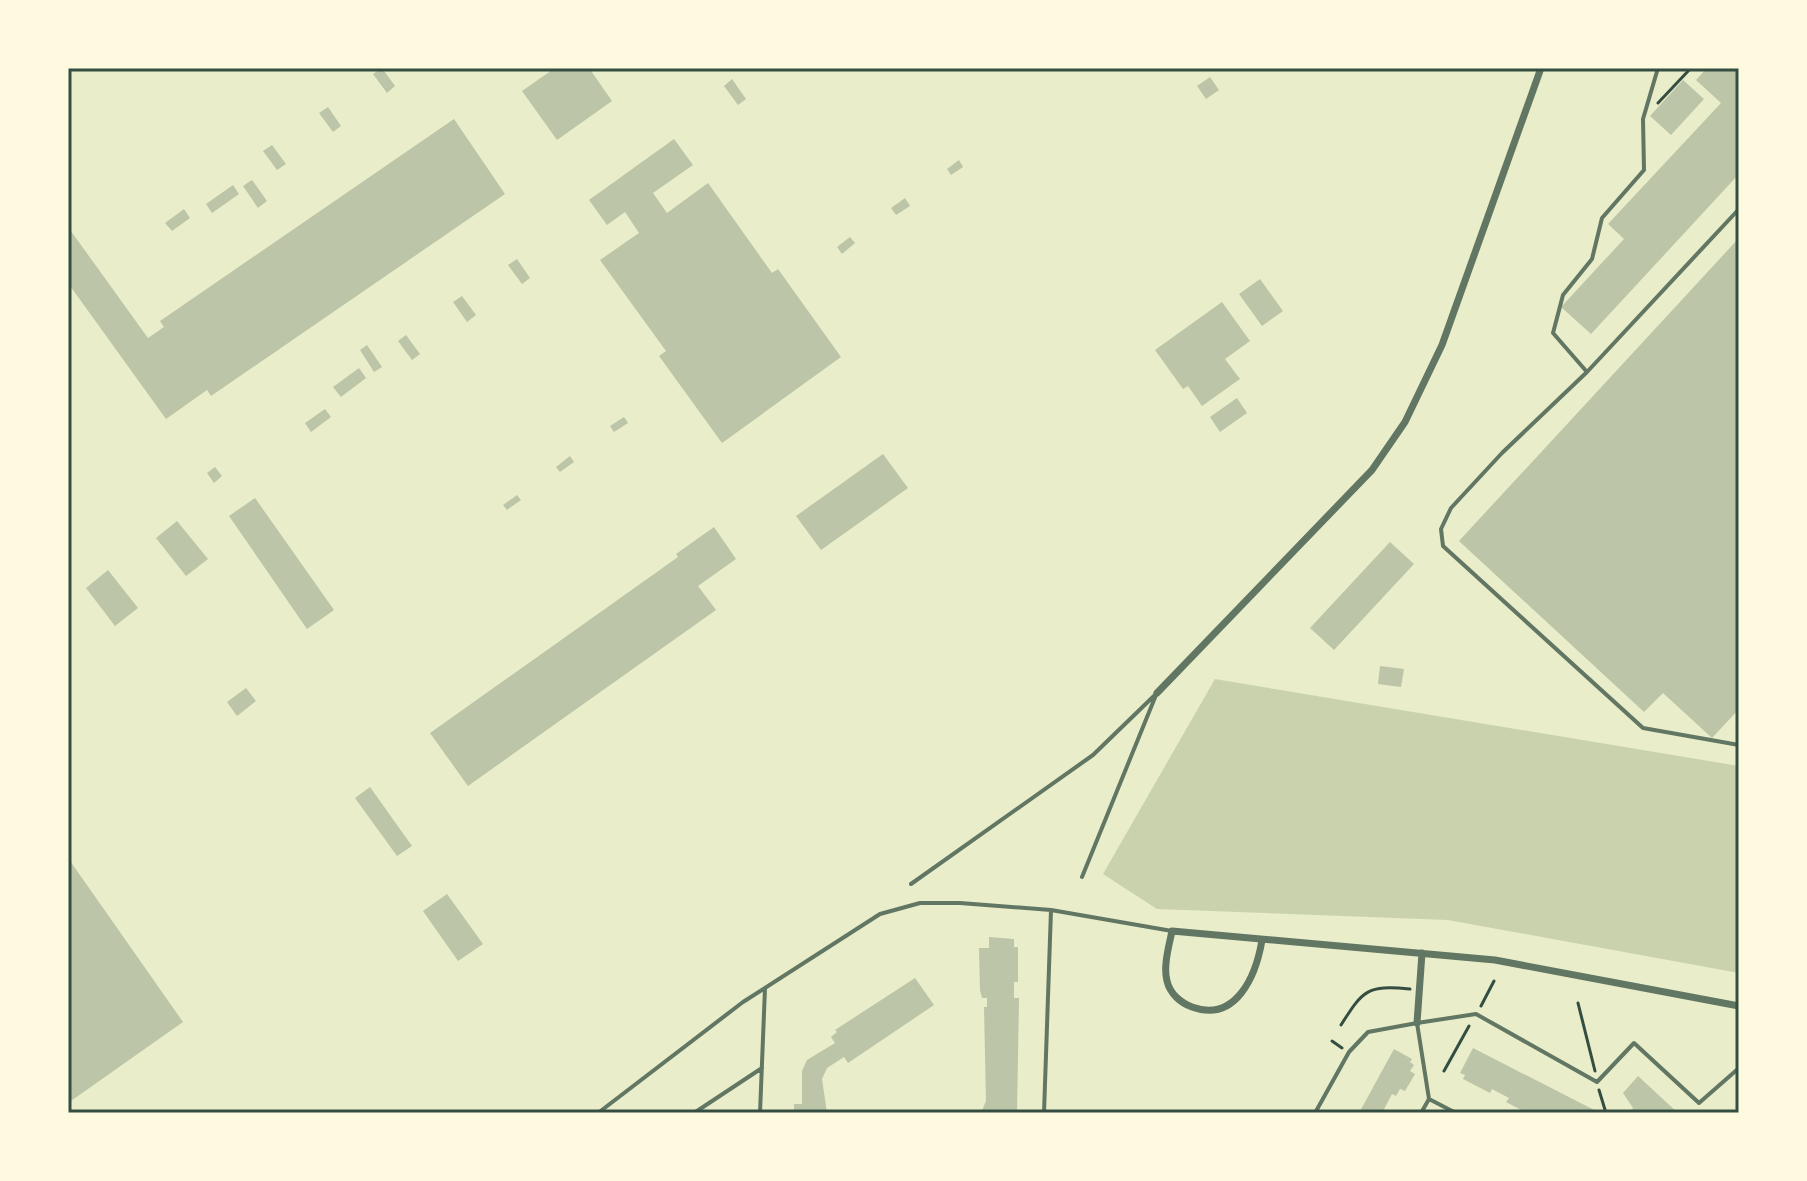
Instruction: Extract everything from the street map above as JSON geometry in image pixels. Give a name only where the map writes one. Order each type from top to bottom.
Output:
[{"type":"street","points":[[1157,693],[1372,470],[1405,422],[1442,345],[1541,68]]},
{"type":"street","points":[[1262,940],[1254,969],[1238,999],[1225,1008],[1202,1010],[1187,1005],[1169,988],[1166,977],[1172,931],[1495,960],[1739,1006]]},
{"type":"street","points":[[1417,1023],[1422,953]]},
{"type":"lane","points":[[1587,372],[1553,333],[1563,295],[1592,259],[1602,218],[1644,170],[1643,119],[1658,68]]},
{"type":"lane","points":[[1739,209],[1587,372],[1502,453],[1451,508],[1441,529],[1443,546],[1643,728],[1739,745]]},
{"type":"lane","points":[[1082,877],[1157,693]]},
{"type":"lane","points":[[911,884],[1093,755],[1157,693]]},
{"type":"lane","points":[[598,1113],[765,988],[880,914],[920,903],[1051,910],[1172,931]]},
{"type":"lane","points":[[1044,1113],[1051,910]]},
{"type":"lane","points":[[760,1113],[765,988]]},
{"type":"lane","points":[[1315,1113],[1349,1052],[1368,1032],[1476,1014],[1597,1082],[1634,1043],[1699,1103],[1739,1068]]},
{"type":"lane","points":[[1417,1023],[1429,1099],[1421,1113]]},
{"type":"lane","points":[[694,1113],[763,1067]]},
{"type":"lane","points":[[1429,1099],[1456,1113]]},
{"type":"path","points":[[1643,119],[1691,68]]},
{"type":"path","points":[[1341,1025],[1361,994],[1373,988],[1418,992]]},
{"type":"path","points":[[1578,1003],[1606,1113]]},
{"type":"green space","points":[[1215,679],[1739,766],[1739,973],[1448,920],[1157,909],[1103,874]]},
{"type":"building","points":[[382,68],[395,86],[387,93],[373,74]]},
{"type":"building","points":[[555,68],[589,68],[612,101],[557,140],[522,91]]},
{"type":"building","points":[[1707,68],[1739,68],[1739,174],[1591,334],[1561,307],[1624,239],[1608,224],[1721,103],[1696,80]]},
{"type":"building","points":[[1210,77],[1219,90],[1206,99],[1197,86]]},
{"type":"building","points":[[732,79],[746,99],[738,105],[724,86]]},
{"type":"building","points":[[1683,80],[1704,99],[1671,135],[1650,116]]},
{"type":"building","points":[[328,107],[341,126],[333,132],[319,113]]},
{"type":"building","points":[[454,119],[505,194],[211,396],[207,390],[166,419],[68,283],[68,227],[148,338],[164,327],[160,321]]},
{"type":"building","points":[[674,139],[693,165],[653,193],[667,213],[708,183],[772,273],[778,269],[841,357],[722,443],[659,356],[666,351],[600,260],[639,233],[625,212],[607,225],[589,200]]},
{"type":"building","points":[[272,145],[286,164],[277,170],[263,151]]},
{"type":"building","points":[[959,160],[963,167],[951,175],[947,169]]},
{"type":"building","points":[[252,180],[267,201],[258,208],[243,186]]},
{"type":"building","points":[[233,185],[239,194],[212,213],[206,204]]},
{"type":"building","points":[[905,198],[910,206],[896,215],[891,208]]},
{"type":"building","points":[[184,209],[190,218],[172,231],[165,223]]},
{"type":"building","points":[[850,237],[855,243],[842,254],[837,247]]},
{"type":"building","points":[[1739,238],[1739,709],[1712,738],[1663,693],[1644,712],[1459,541]]},
{"type":"building","points":[[517,259],[530,278],[522,284],[508,265]]},
{"type":"building","points":[[1260,279],[1283,311],[1262,326],[1239,294]]},
{"type":"building","points":[[462,296],[476,315],[467,322],[453,302]]},
{"type":"building","points":[[1222,302],[1250,341],[1225,359],[1240,379],[1202,406],[1188,386],[1183,389],[1155,350]]},
{"type":"building","points":[[406,335],[420,354],[412,360],[398,341]]},
{"type":"building","points":[[367,345],[382,367],[374,372],[360,350]]},
{"type":"building","points":[[359,368],[366,378],[341,397],[333,387]]},
{"type":"building","points":[[1237,398],[1247,413],[1220,432],[1210,417]]},
{"type":"building","points":[[325,409],[331,417],[311,432],[305,423]]},
{"type":"building","points":[[624,417],[628,423],[614,432],[610,426]]},
{"type":"building","points":[[883,454],[908,488],[821,550],[796,516]]},
{"type":"building","points":[[570,456],[574,462],[560,472],[556,467]]},
{"type":"building","points":[[215,467],[222,476],[214,483],[207,473]]},
{"type":"building","points":[[517,495],[521,500],[507,510],[503,505]]},
{"type":"building","points":[[255,498],[334,610],[307,629],[229,516]]},
{"type":"building","points":[[177,521],[208,559],[186,576],[156,538]]},
{"type":"building","points":[[714,527],[736,559],[698,586],[716,610],[468,786],[430,733],[678,557],[676,554]]},
{"type":"building","points":[[1390,542],[1414,564],[1334,650],[1310,628]]},
{"type":"building","points":[[108,570],[138,608],[115,626],[86,588]]},
{"type":"building","points":[[1380,666],[1404,669],[1401,687],[1378,684]]},
{"type":"building","points":[[246,688],[256,701],[237,716],[227,702]]},
{"type":"building","points":[[370,787],[412,846],[397,856],[355,798]]},
{"type":"building","points":[[68,858],[183,1022],[68,1103]]},
{"type":"building","points":[[447,894],[483,944],[458,961],[423,911]]},
{"type":"building","points":[[989,937],[1014,939],[1014,947],[1018,947],[1018,982],[1014,982],[1014,998],[1019,998],[1017,1113],[981,1113],[986,1101],[984,1007],[987,1007],[987,998],[982,998],[980,990],[979,948],[989,948]]},
{"type":"building","points":[[915,978],[934,1005],[848,1063],[844,1057],[827,1068],[822,1079],[827,1113],[794,1113],[794,1104],[802,1104],[802,1071],[807,1060],[835,1043],[831,1037],[837,1032],[835,1030]]},
{"type":"building","points":[[1473,1048],[1600,1113],[1527,1113],[1506,1102],[1509,1098],[1492,1089],[1490,1093],[1463,1079],[1465,1075],[1460,1073]]},
{"type":"building","points":[[1394,1049],[1412,1059],[1410,1062],[1414,1065],[1410,1071],[1415,1074],[1405,1091],[1400,1089],[1396,1096],[1392,1094],[1382,1113],[1359,1113]]},
{"type":"building","points":[[1638,1076],[1678,1113],[1629,1113],[1633,1108],[1623,1093]]}]
